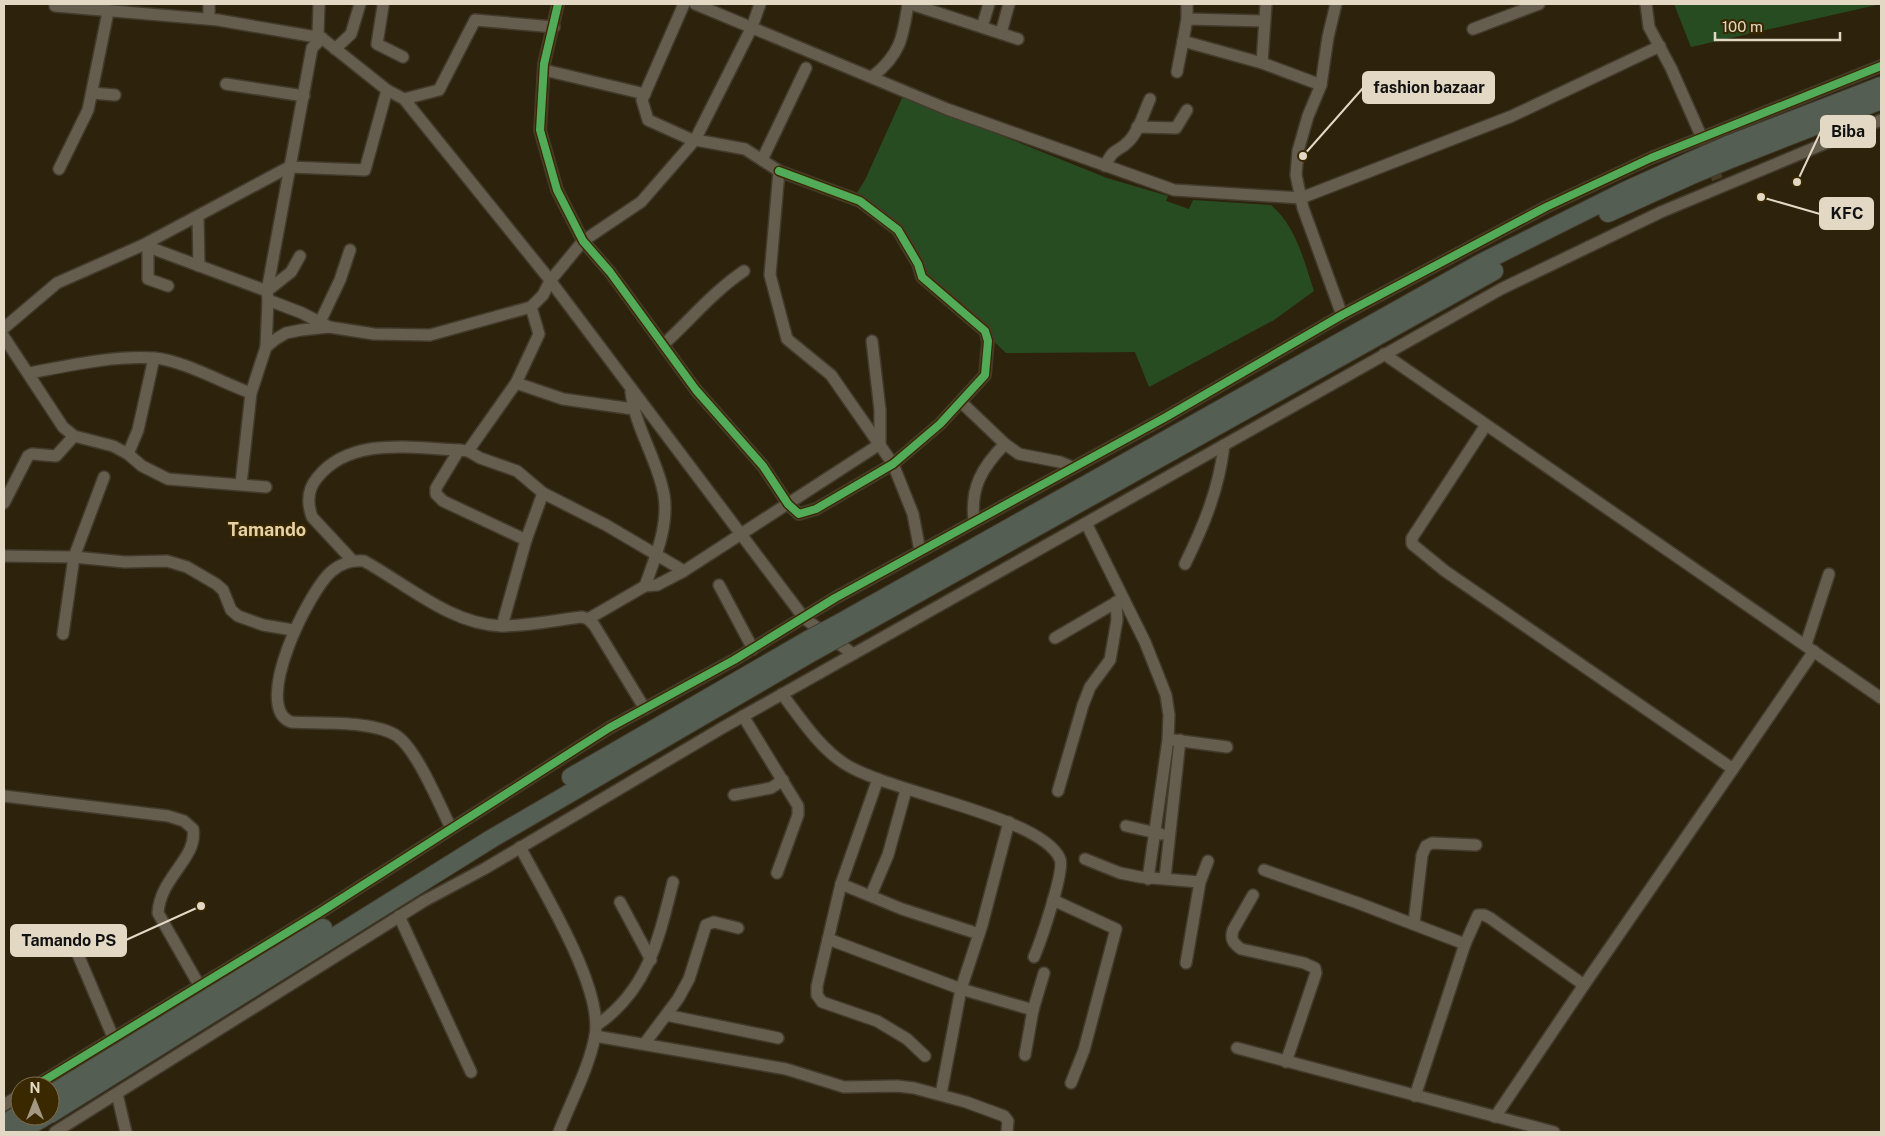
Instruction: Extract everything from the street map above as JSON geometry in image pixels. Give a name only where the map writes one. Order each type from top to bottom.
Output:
[{"type":"highway","points":[[60,1089],[646,732],[840,630],[1484,276],[1692,168],[1881,86]]},
{"type":"highway","points":[[1730,151],[1881,100]]},
{"type":"highway","points":[[60,1108],[491,839],[811,645]]},
{"type":"street","points":[[208,19],[209,4]]},
{"type":"street","points":[[319,4],[318,35],[387,90],[404,99],[550,281],[804,618],[853,654]]},
{"type":"street","points":[[335,49],[351,34],[360,4]]},
{"type":"street","points":[[558,4],[544,70],[540,130],[557,190],[583,241],[610,272],[665,343],[696,390],[763,466],[788,504],[799,514],[807,514],[893,464],[940,424],[985,375],[988,341],[985,331],[922,277],[918,264],[898,230],[860,201],[779,171],[745,149],[695,140],[648,120],[642,100],[684,4]]},
{"type":"street","points":[[695,4],[947,109],[1174,190],[1300,198],[1512,116],[1660,46]]},
{"type":"street","points":[[145,246],[199,266],[267,295],[324,324],[374,334],[430,335],[531,307],[543,295],[550,281],[583,241],[641,202],[695,140],[752,27],[760,4]]},
{"type":"street","points":[[872,77],[889,64],[903,35],[909,4],[1018,39]]},
{"type":"street","points":[[982,27],[989,4]]},
{"type":"street","points":[[1001,33],[1009,4]]},
{"type":"street","points":[[1177,72],[1187,19],[1187,4]]},
{"type":"street","points":[[1262,63],[1266,4]]},
{"type":"street","points":[[1336,4],[1328,37],[1322,85],[1308,116],[1298,151],[1296,176],[1300,198],[1342,315]]},
{"type":"street","points":[[1473,29],[1539,4]]},
{"type":"street","points":[[1646,4],[1649,26],[1702,138]]},
{"type":"street","points":[[55,6],[208,19],[322,38]]},
{"type":"street","points":[[383,6],[377,44],[403,57]]},
{"type":"street","points":[[59,169],[88,110],[108,12]]},
{"type":"street","points":[[1187,19],[1264,21]]},
{"type":"street","points":[[404,99],[439,90],[475,20],[554,27]]},
{"type":"street","points":[[241,484],[251,393],[266,347],[267,295],[289,167],[312,48],[322,38]]},
{"type":"street","points":[[1183,41],[1262,63],[1322,85]]},
{"type":"street","points":[[51,1076],[319,913],[532,775],[920,552],[1166,417],[1342,315],[1546,206],[1651,158],[1881,66]]},
{"type":"street","points":[[762,160],[806,68]]},
{"type":"street","points":[[544,70],[645,94]]},
{"type":"street","points":[[226,84],[304,96]]},
{"type":"street","points":[[4,328],[57,283],[145,246],[289,167],[365,170],[387,90]]},
{"type":"street","points":[[92,93],[116,95]]},
{"type":"street","points":[[1105,166],[1111,153],[1129,141],[1150,99]]},
{"type":"street","points":[[1137,127],[1176,128],[1187,110]]},
{"type":"street","points":[[55,1132],[399,916],[743,716],[1500,289],[1639,222],[1881,120]]},
{"type":"street","points":[[779,171],[770,275],[787,339],[831,375],[893,464],[912,514],[920,552]]},
{"type":"street","points":[[198,216],[199,266]]},
{"type":"street","points":[[145,246],[148,279],[168,286]]},
{"type":"street","points":[[324,324],[350,250]]},
{"type":"street","points":[[267,295],[291,272],[300,256]]},
{"type":"street","points":[[665,343],[705,306],[725,284],[744,271]]},
{"type":"street","points":[[526,540],[444,501],[436,494],[436,488],[463,450],[516,383],[539,334],[531,307]]},
{"type":"street","points":[[266,347],[286,333],[324,324]]},
{"type":"street","points":[[4,336],[57,419],[74,436],[113,446],[128,454],[142,466],[168,479],[266,487]]},
{"type":"street","points":[[872,341],[880,410],[880,444]]},
{"type":"street","points":[[1384,354],[1810,647],[1881,698]]},
{"type":"street","points":[[29,373],[94,362],[154,358],[171,362],[251,393]]},
{"type":"street","points":[[128,454],[138,430],[154,358]]},
{"type":"street","points":[[516,383],[563,399],[633,409]]},
{"type":"street","points":[[631,390],[633,409],[664,494],[665,511],[657,554],[646,586]]},
{"type":"street","points":[[961,402],[1005,444],[1028,457],[1046,459],[1072,467]]},
{"type":"street","points":[[1486,425],[1416,530],[1412,544],[1445,571],[1733,768]]},
{"type":"street","points":[[4,503],[28,456],[38,454],[47,457],[56,456],[74,436]]},
{"type":"street","points":[[588,619],[646,586],[657,585],[684,571],[880,444]]},
{"type":"street","points":[[974,522],[973,508],[977,480],[991,458],[1005,444]]},
{"type":"street","points":[[1185,564],[1207,518],[1221,467],[1224,446]]},
{"type":"street","points":[[352,560],[312,518],[308,498],[311,485],[326,467],[357,451],[387,447],[463,450],[517,471],[543,494],[606,524],[684,571]]},
{"type":"street","points":[[63,634],[74,557],[104,477]]},
{"type":"street","points":[[502,626],[526,540],[543,494]]},
{"type":"street","points":[[1086,523],[1120,600],[1145,642],[1166,695],[1169,714],[1168,740],[1148,879]]},
{"type":"street","points":[[4,556],[74,557],[116,562],[167,561],[187,567],[216,584],[223,590],[231,610],[238,616],[263,624],[293,630]]},
{"type":"street","points":[[451,828],[411,750],[396,736],[385,731],[366,727],[291,722],[284,719],[277,704],[286,654],[293,630],[330,572],[352,560],[364,561],[432,603],[482,623],[502,626],[582,617],[588,619],[594,625],[645,709]]},
{"type":"street","points":[[1495,1117],[1733,768],[1810,647],[1829,574]]},
{"type":"street","points":[[719,585],[753,649]]},
{"type":"street","points":[[1055,638],[1120,600]]},
{"type":"street","points":[[1058,791],[1090,687],[1110,660],[1120,600]]},
{"type":"street","points":[[782,694],[812,734],[832,755],[846,765],[906,790],[1009,822],[1043,840],[1056,853],[1061,861],[1053,900],[1034,957]]},
{"type":"street","points":[[743,716],[798,806],[798,815],[777,873]]},
{"type":"street","points":[[1168,740],[1226,747]]},
{"type":"street","points":[[1165,878],[1180,740]]},
{"type":"street","points":[[878,779],[841,884],[817,986],[817,995],[822,1002],[878,1021],[907,1039],[925,1056]]},
{"type":"street","points":[[734,795],[771,788],[783,780]]},
{"type":"street","points":[[871,895],[888,855],[906,790]]},
{"type":"street","points":[[4,796],[168,816],[184,821],[194,829],[195,840],[192,849],[169,879],[158,900],[158,913],[200,985]]},
{"type":"street","points":[[941,1094],[962,989],[1009,822]]},
{"type":"street","points":[[1126,826],[1154,834],[1169,835]]},
{"type":"street","points":[[1414,923],[1422,855],[1426,846],[1432,843],[1476,844]]},
{"type":"street","points":[[520,847],[579,961],[593,995],[596,1031]]},
{"type":"street","points":[[1085,859],[1120,873],[1148,879],[1165,878],[1200,882]]},
{"type":"street","points":[[1186,963],[1200,882],[1208,861]]},
{"type":"street","points":[[1264,870],[1414,923],[1465,944]]},
{"type":"street","points":[[559,1132],[596,1031],[629,995],[651,960],[673,882]]},
{"type":"street","points":[[841,884],[902,909],[979,934]]},
{"type":"street","points":[[1253,895],[1233,930],[1231,936],[1234,943],[1242,948],[1304,963],[1315,968],[1316,973],[1286,1062]]},
{"type":"street","points":[[1053,900],[1116,929],[1084,1050],[1071,1082]]},
{"type":"street","points":[[620,902],[651,960]]},
{"type":"street","points":[[1415,1096],[1465,944],[1478,915],[1484,914],[1584,985]]},
{"type":"street","points":[[399,916],[471,1072]]},
{"type":"street","points":[[645,1043],[666,1015],[688,980],[706,925],[714,922],[738,928]]},
{"type":"street","points":[[828,939],[962,989],[1033,1010]]},
{"type":"street","points":[[76,950],[113,1037]]},
{"type":"street","points":[[1025,1055],[1033,1010],[1044,972]]},
{"type":"street","points":[[666,1015],[778,1038]]},
{"type":"street","points":[[596,1031],[645,1043],[786,1069],[844,1087],[897,1086],[941,1094],[1004,1116],[1008,1121],[1007,1132]]},
{"type":"street","points":[[1237,1048],[1554,1132]]},
{"type":"street","points":[[117,1094],[126,1132]]},
{"type":"green space","points":[[1674,4],[1881,4],[1691,47]]},
{"type":"green space","points":[[903,96],[1107,178],[1168,196],[1166,201],[1189,209],[1193,200],[1271,205],[1280,213],[1293,234],[1303,256],[1314,291],[1274,320],[1149,387],[1135,352],[1006,353],[923,274],[898,227],[855,196],[865,180]]},
{"type":"tunnel","points":[[1702,138],[1720,186]]},
{"type":"cycle path","points":[[558,4],[544,64],[540,130],[557,190],[583,241],[610,272],[696,390],[763,466],[788,504],[799,514],[816,509],[893,464],[940,424],[985,375],[988,341],[985,331],[922,277],[918,264],[898,230],[860,201],[779,171]]},
{"type":"cycle path","points":[[51,1076],[319,913],[609,728],[734,660],[835,598],[1166,417],[1342,315],[1546,207],[1651,158],[1881,66]]},
{"type":"place","name":"fashion bazaar","points":[[1303,156]]},
{"type":"place","name":"Biba","points":[[1797,182]]},
{"type":"place","name":"KFC","points":[[1761,197]]},
{"type":"place","name":"Tamando PS","points":[[201,906]]},
{"type":"district","name":"Tamando","points":[[267,530]]}]
